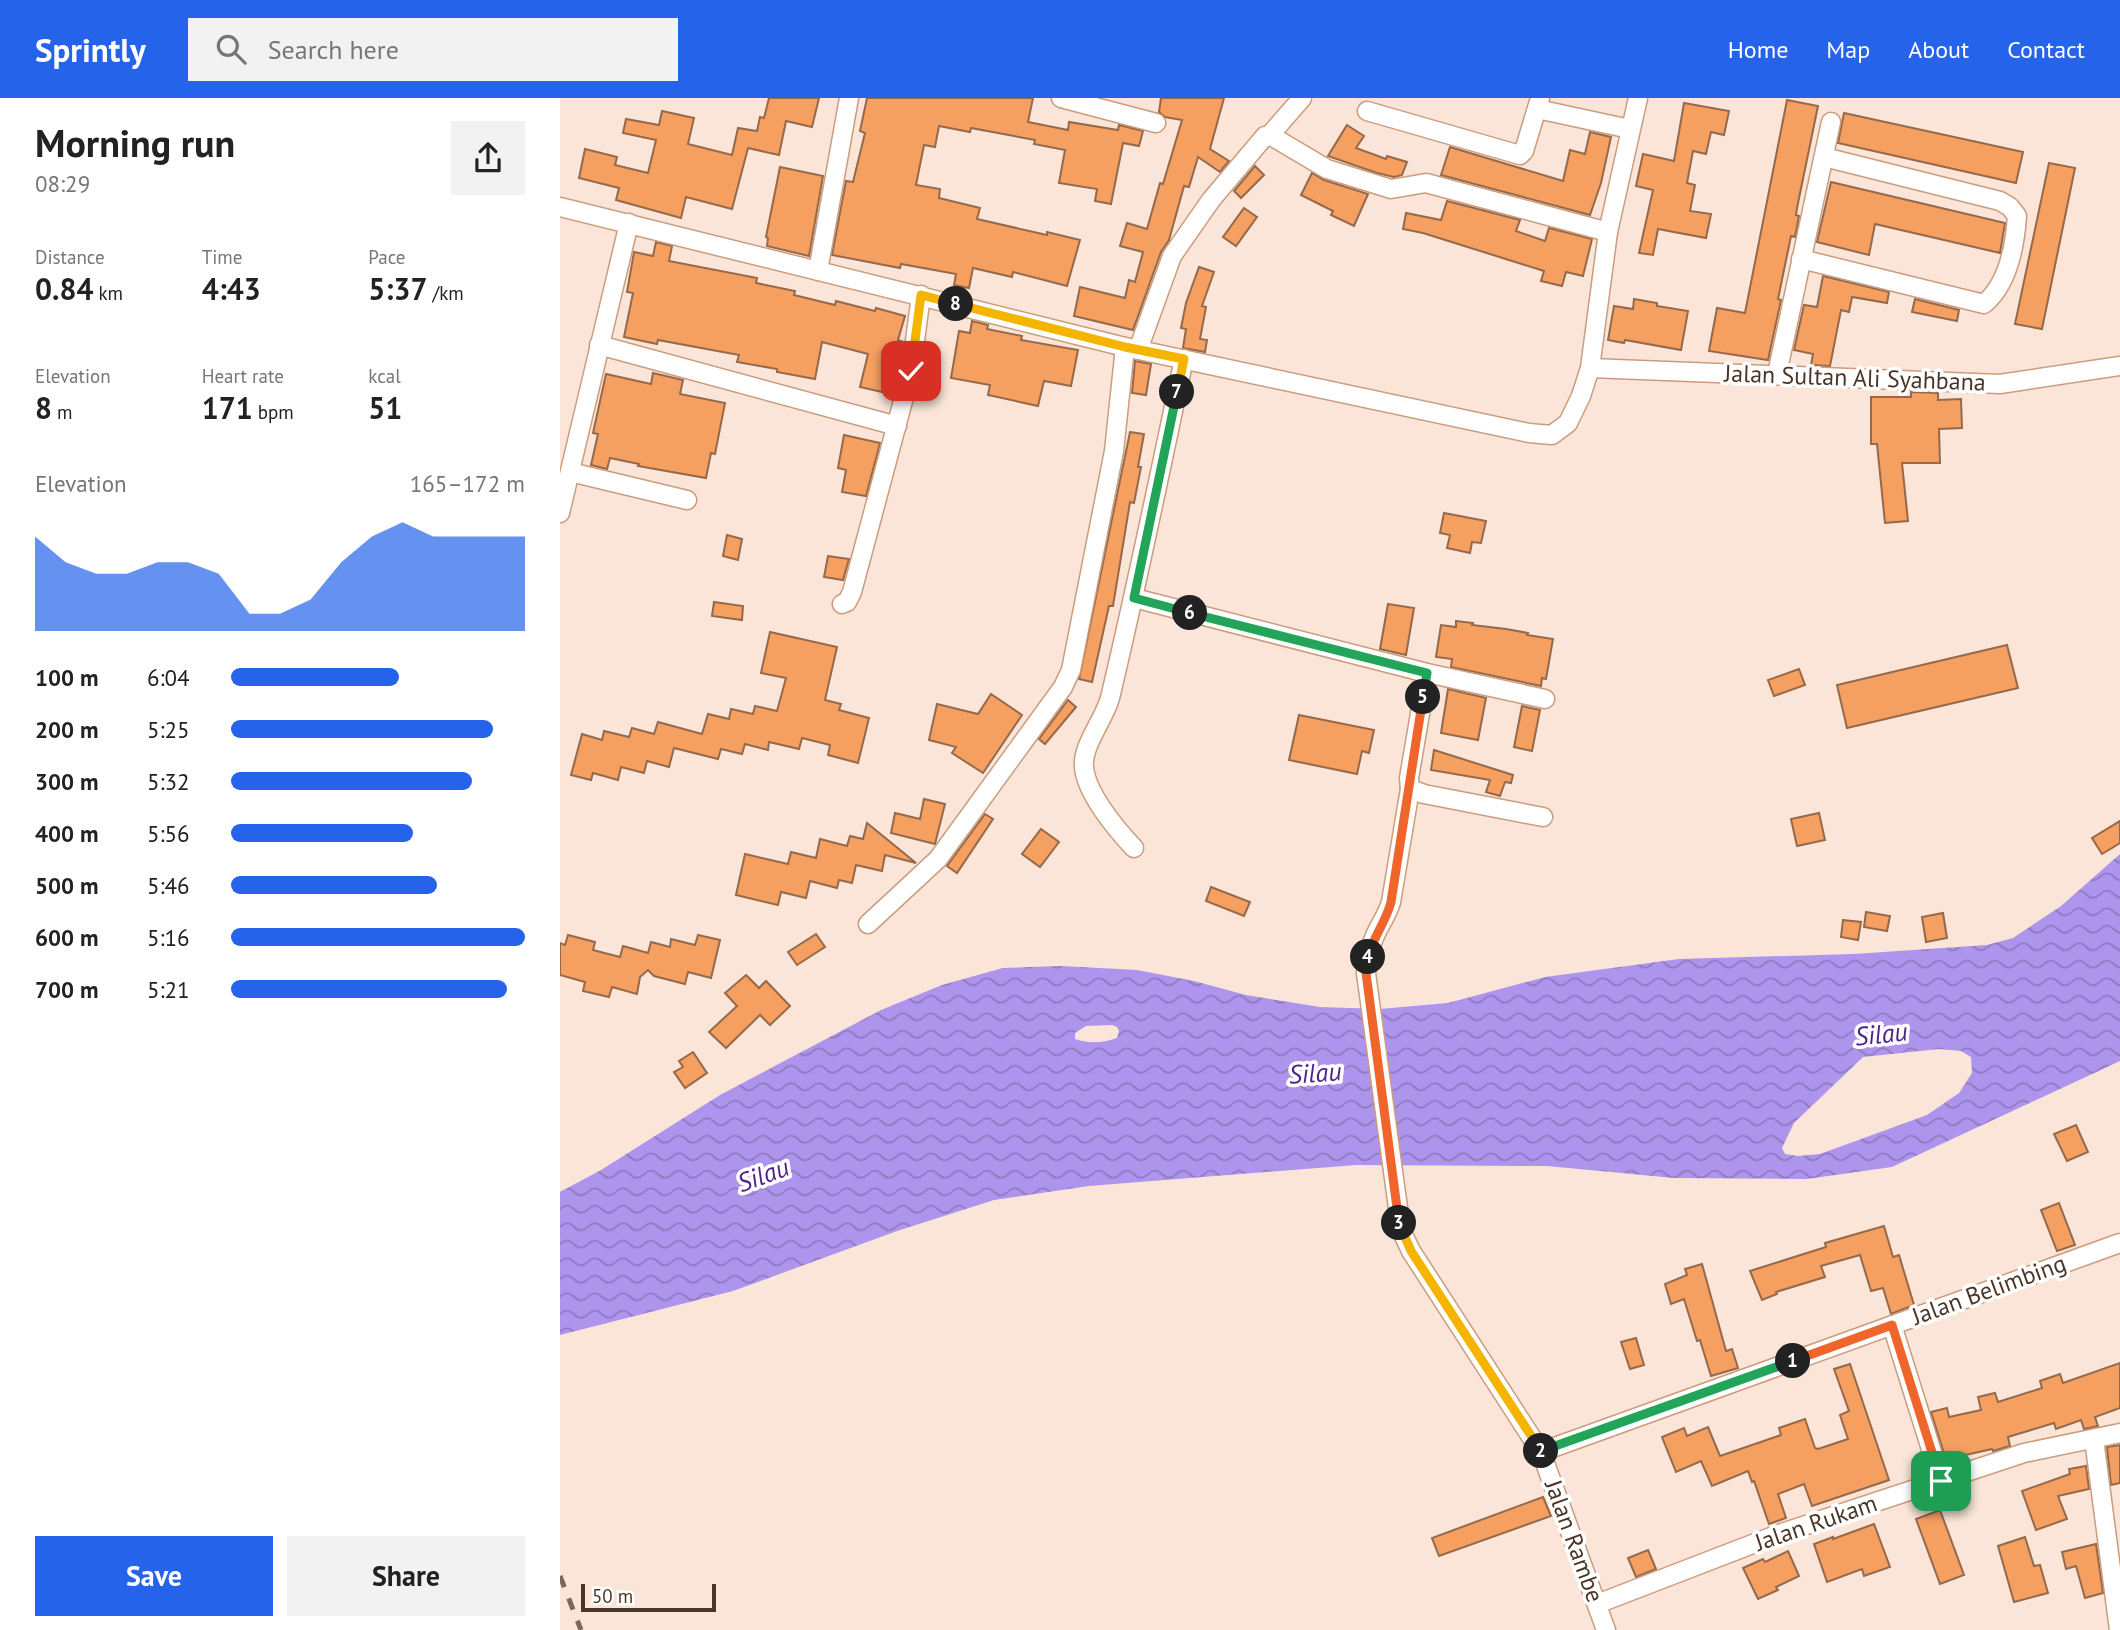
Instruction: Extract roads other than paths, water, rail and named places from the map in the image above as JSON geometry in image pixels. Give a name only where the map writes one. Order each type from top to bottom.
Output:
[{"type":"street","points":[[818,271],[849,98]]},
{"type":"street","points":[[1061,98],[1156,123]]},
{"type":"street","points":[[868,924],[938,859],[1063,687],[1071,670],[1131,349],[1172,256],[1211,200],[1261,139],[1269,136],[1302,98]]},
{"type":"street","points":[[560,207],[1131,349],[1529,433],[1552,435],[1568,423],[1590,368],[1608,232],[1638,98]]},
{"type":"street","points":[[1367,111],[1520,155],[1524,151],[1539,104],[1630,129]]},
{"type":"street","points":[[1777,374],[1832,122]]},
{"type":"street","points":[[1269,136],[1326,169],[1391,189],[1426,183],[1608,232]]},
{"type":"street","points":[[1801,259],[1984,304],[1995,295],[2002,284],[2016,231],[2017,216],[2010,207],[2000,201],[1824,157]]},
{"type":"street","points":[[560,513],[629,223]]},
{"type":"street","points":[[842,604],[847,602],[852,592],[897,426],[911,371],[921,295]]},
{"type":"street","points":[[600,345],[897,426]]},
{"type":"street","points":[[1133,848],[1111,824],[1090,785],[1084,768],[1085,753],[1107,708],[1134,598],[1184,359]]},
{"type":"street","name":"Jalan Sultan Ali Syahbana","points":[[1590,368],[2000,383],[2120,366]]},
{"type":"street","points":[[570,472],[687,500]]},
{"type":"street","points":[[1134,598],[1427,673],[1545,699]]},
{"type":"street","name":"Jalan Rambe","points":[[1427,673],[1391,902],[1387,916],[1374,938],[1366,973],[1401,1230],[1411,1251],[1541,1452],[1606,1630]]},
{"type":"street","points":[[1410,789],[1543,817]]},
{"type":"street","name":"Jalan Belimbing","points":[[1541,1452],[2120,1243]]},
{"type":"street","points":[[1892,1325],[1941,1481]]},
{"type":"street","name":"Jalan Rukam","points":[[1597,1604],[1776,1535],[2024,1453],[2120,1433]]},
{"type":"street","points":[[2094,1439],[2119,1630]]},
{"type":"water","name":"Silau","points":[[2120,854],[2120,1061],[1892,1167],[1807,1179],[1674,1178],[1547,1166],[1356,1165],[1089,1186],[994,1200],[897,1231],[733,1291],[560,1335],[560,1192],[601,1170],[720,1095],[881,1010],[942,985],[1003,968],[1061,966],[1137,970],[1246,995],[1320,1007],[1380,1009],[1448,1003],[1545,977],[1679,959],[1854,954],[1987,945],[2013,938],[2061,906]],"holes":[[[1112,1025],[1119,1031],[1117,1038],[1096,1042],[1075,1039],[1075,1033],[1086,1026]],[[1939,1049],[1961,1051],[1971,1057],[1972,1073],[1959,1093],[1927,1115],[1820,1154],[1785,1154],[1782,1148],[1794,1123],[1863,1057]]]},
{"type":"railway","points":[[560,1576],[581,1630]]}]
